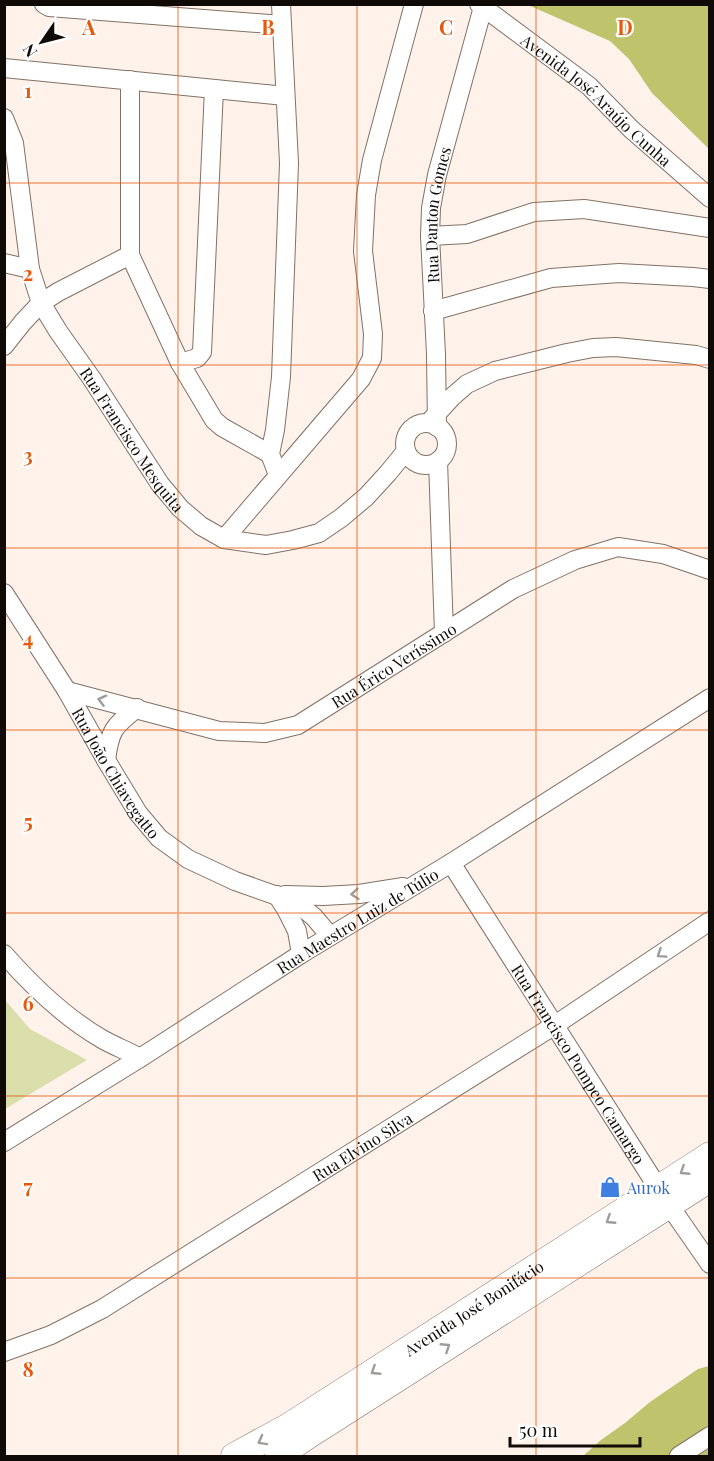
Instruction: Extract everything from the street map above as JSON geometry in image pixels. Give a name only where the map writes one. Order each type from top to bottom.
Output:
[{"type":"main road","name":"Avenida José Bonifácio","points":[[278,1456],[664,1196],[710,1155]]},
{"type":"main road","name":"Avenida José Bonifácio","points":[[234,1456],[289,1426],[664,1196],[710,1179]]},
{"type":"main road","name":"Avenida José Bonifácio","points":[[290,1456],[309,1435]]},
{"type":"street","points":[[44,4],[49,7],[282,25]]},
{"type":"street","points":[[278,475],[270,454],[281,377],[289,163],[281,4]]},
{"type":"street","points":[[224,539],[361,379],[372,358],[374,334],[363,251],[366,195],[372,160],[414,4]]},
{"type":"street","name":"Avenida José Araújo Cunha","points":[[481,6],[589,86],[631,129],[710,198]]},
{"type":"street","name":"Rua Danton Gomes","points":[[434,422],[436,354],[430,236],[431,208],[437,175],[481,6]]},
{"type":"street","points":[[4,68],[285,96]]},
{"type":"street","points":[[130,80],[130,255],[180,363],[214,420],[222,427],[270,454]]},
{"type":"street","points":[[180,363],[197,358],[202,352],[214,89]]},
{"type":"street","name":"Rua Francisco Mesquita","points":[[4,118],[14,143],[30,269],[41,303],[160,484],[180,508],[201,526],[224,539],[266,545],[319,533],[341,518],[412,458]]},
{"type":"street","points":[[430,236],[467,234],[534,212],[584,209],[710,228]]},
{"type":"street","points":[[4,346],[22,321],[41,303],[130,255]]},
{"type":"street","points":[[4,263],[30,269]]},
{"type":"street","points":[[433,311],[551,278],[620,273],[710,279]]},
{"type":"street","points":[[440,515],[405,445],[406,438],[409,432],[419,424],[434,422],[467,384],[495,371],[593,348],[616,347],[696,355],[710,359]]},
{"type":"street","points":[[412,458],[423,465],[430,465],[438,461],[446,452],[447,445],[443,432],[434,422]]},
{"type":"street","points":[[438,461],[444,633]]},
{"type":"street","name":"Rua Érico Veríssimo","points":[[68,691],[219,731],[266,733],[298,725],[513,589],[575,561],[618,547],[663,554],[710,570]]},
{"type":"street","name":"Rua João Chiavegatto","points":[[4,593],[68,691],[138,813],[159,838],[188,859],[235,881],[297,903],[314,917],[330,936]]},
{"type":"street","name":"Rua Maestro Luiz de Túlio","points":[[4,1142],[710,699]]},
{"type":"street","points":[[106,760],[109,737],[120,722],[137,708]]},
{"type":"street","name":"Rua Francisco Pompeo Camargo","points":[[451,863],[710,1264]]},
{"type":"street","points":[[277,895],[359,894],[413,885]]},
{"type":"street","points":[[277,895],[297,930],[301,954]]},
{"type":"street","name":"Rua Elvino Silva","points":[[4,1352],[51,1335],[102,1309],[555,1024],[710,921]]},
{"type":"street","points":[[4,954],[44,997],[103,1039],[140,1058]]},
{"type":"street","points":[[678,1456],[710,1436]]},
{"type":"green space","points":[[528,5],[709,5],[709,149],[652,93],[629,59],[610,41]]},
{"type":"green space","points":[[5,1000],[30,1029],[87,1060],[5,1109]]},
{"type":"green space","points":[[709,1366],[709,1456],[583,1456],[650,1402],[698,1369]]},
{"type":"place","name":"Aurok","points":[[610,1187]]}]
